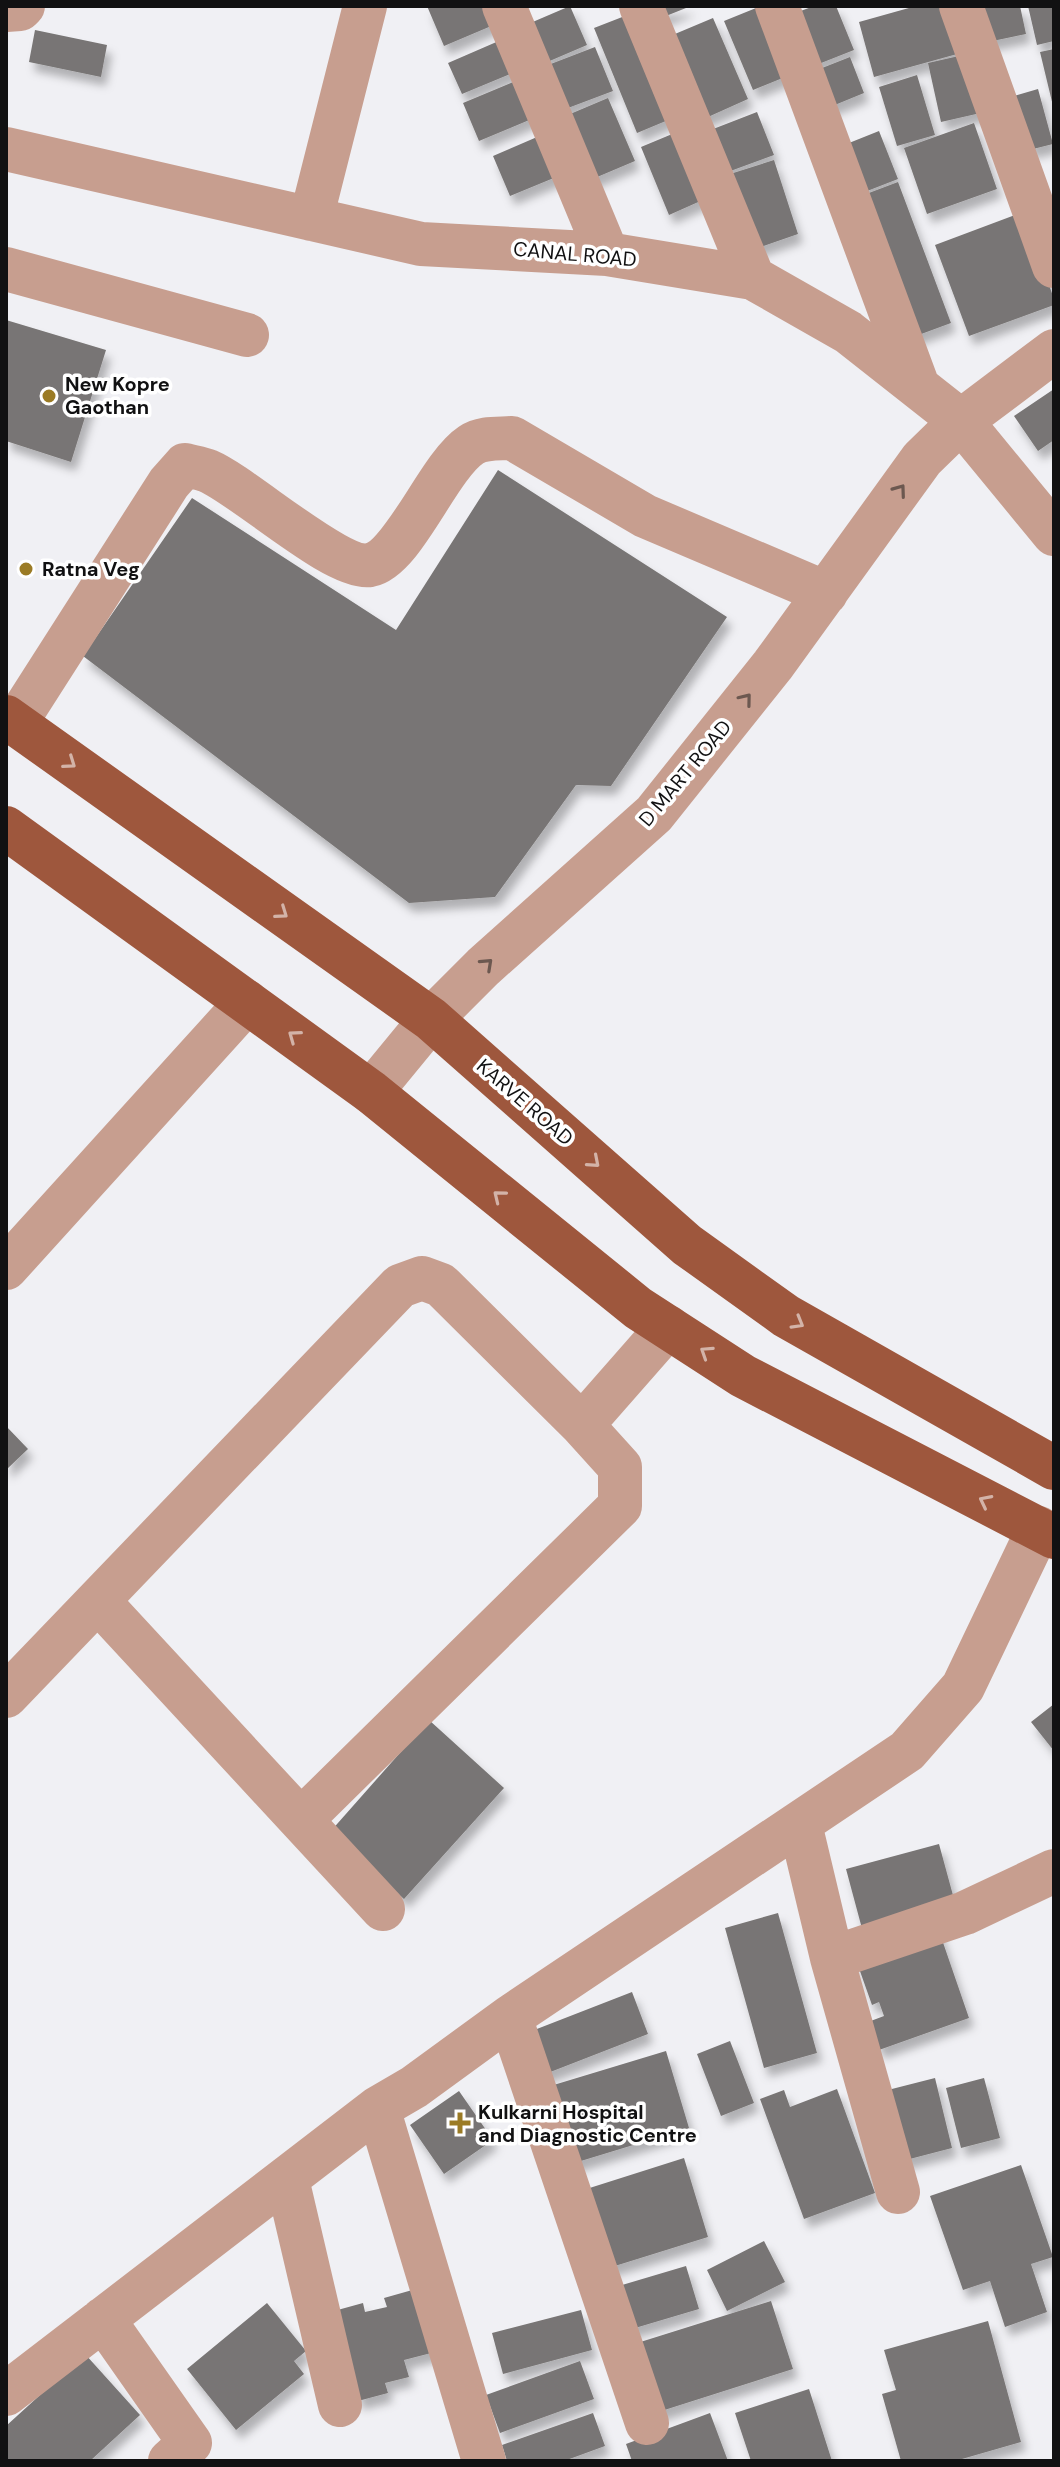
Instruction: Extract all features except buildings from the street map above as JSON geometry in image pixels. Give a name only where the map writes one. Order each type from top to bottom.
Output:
[{"type":"main road","name":"KARVE ROAD","points":[[11,721],[431,1019],[687,1245],[786,1316],[1054,1468]]},
{"type":"main road","points":[[6,828],[371,1092],[638,1308],[743,1376],[1046,1532]]},
{"type":"street","points":[[6,10],[23,6]]},
{"type":"street","points":[[311,219],[365,6]]},
{"type":"street","points":[[504,6],[607,254]]},
{"type":"street","points":[[641,6],[753,278]]},
{"type":"street","points":[[777,6],[917,384]]},
{"type":"street","points":[[961,6],[1054,266]]},
{"type":"street","name":"CANAL ROAD","points":[[6,149],[421,244],[607,254],[753,278],[848,332],[961,421],[1054,534]]},
{"type":"street","points":[[6,269],[247,335]]},
{"type":"street","name":"D MART ROAD","points":[[371,1092],[431,1019],[483,967],[654,814],[773,665],[922,459],[961,421],[1054,351]]},
{"type":"street","points":[[11,721],[169,483],[185,465],[208,471],[265,506],[331,553],[351,563],[370,565],[388,555],[454,462],[471,445],[486,439],[512,438],[645,516],[826,593]]},
{"type":"street","points":[[6,1268],[247,1002]]},
{"type":"street","points":[[6,1696],[400,1286],[422,1278],[441,1285],[620,1467],[620,1506],[301,1820]]},
{"type":"street","points":[[582,1425],[668,1327]]},
{"type":"street","points":[[6,2394],[378,2108],[414,2087],[510,2017],[907,1751],[963,1687],[1046,1532]]},
{"type":"street","points":[[98,1601],[383,1909]]},
{"type":"street","points":[[800,1824],[832,1958],[898,2192]]},
{"type":"street","points":[[832,1958],[965,1913],[1054,1871]]},
{"type":"street","points":[[510,2017],[647,2423]]},
{"type":"street","points":[[378,2108],[484,2461]]},
{"type":"street","points":[[287,2179],[340,2405]]},
{"type":"street","points":[[103,2319],[190,2443],[170,2461]]},
{"type":"place","name":"New Kopre Gaothan","points":[[49,396]]},
{"type":"place","name":"Ratna Veg","points":[[26,569]]},
{"type":"place","name":"Kulkarni Hospital and Diagnostic Centre","points":[[460,2123]]}]
